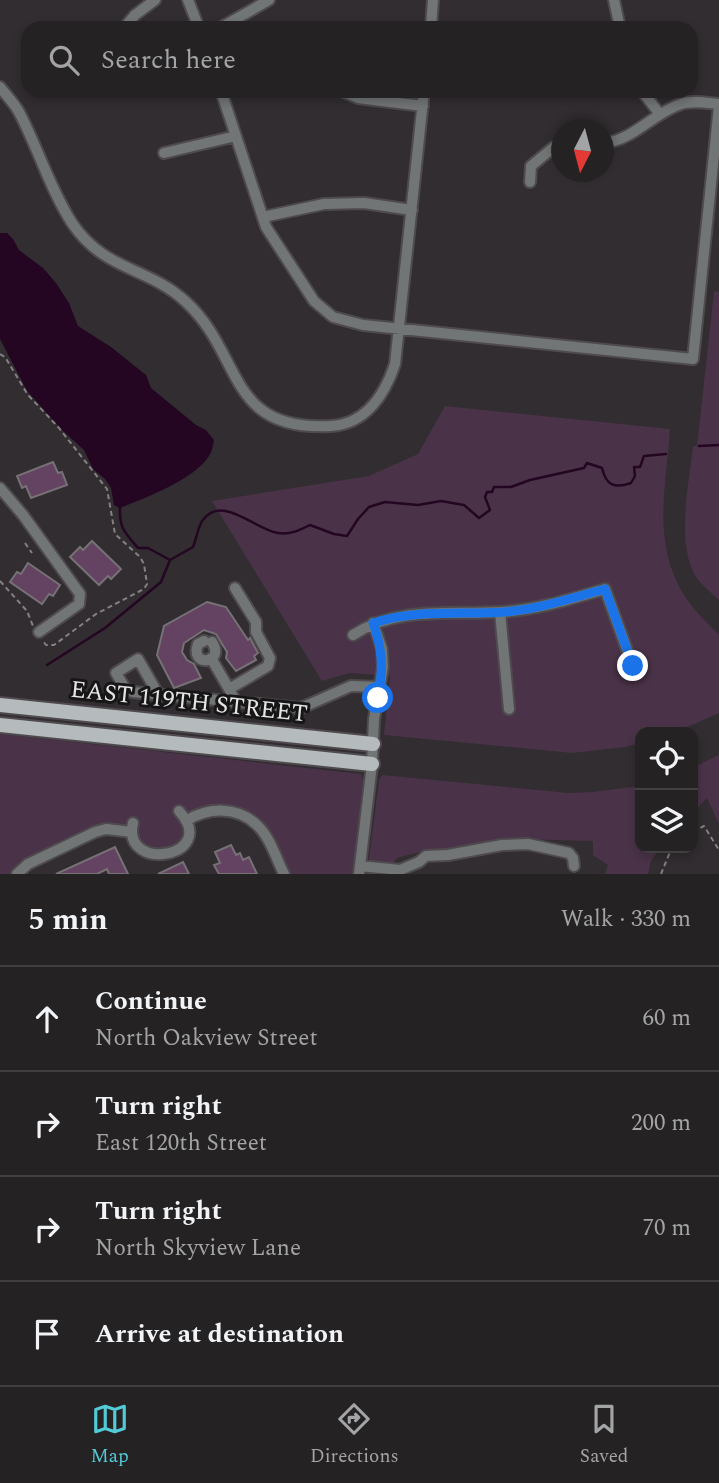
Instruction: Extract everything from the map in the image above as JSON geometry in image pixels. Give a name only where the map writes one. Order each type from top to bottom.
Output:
[{"type":"main road","name":"EAST 119TH STREET","points":[[0,705],[373,744]]},
{"type":"main road","name":"EAST 119TH STREET","points":[[0,725],[372,764]]},
{"type":"street","points":[[130,21],[155,0]]},
{"type":"street","points":[[188,0],[196,21]]},
{"type":"street","points":[[232,21],[269,0]]},
{"type":"street","points":[[431,21],[433,0]]},
{"type":"street","points":[[614,0],[618,21]]},
{"type":"street","points":[[0,87],[18,110],[58,197],[80,233],[106,258],[162,284],[187,302],[210,330],[245,395],[259,410],[289,424],[312,427],[336,426],[362,415],[376,403],[390,379],[395,364],[424,98]]},
{"type":"street","points":[[223,98],[267,226],[303,286],[323,311],[349,322],[399,329],[693,359],[719,105],[684,103],[659,113],[633,133],[614,140]]},
{"type":"street","points":[[358,98],[423,106]]},
{"type":"street","points":[[647,98],[659,113]]},
{"type":"street","points":[[164,153],[236,136]]},
{"type":"street","points":[[530,181],[531,166],[551,149]]},
{"type":"street","points":[[263,217],[324,204],[364,203],[412,210]]},
{"type":"street","points":[[0,488],[80,594],[79,604],[38,634]]},
{"type":"street","points":[[229,689],[268,666],[270,659],[256,632],[256,622],[235,588]]},
{"type":"street","points":[[353,635],[373,623],[398,617],[429,613],[500,612],[551,604],[605,589],[633,666]]},
{"type":"street","points":[[500,612],[509,709]]},
{"type":"street","points":[[373,623],[382,649],[360,870],[400,870],[415,874]]},
{"type":"street","points":[[208,642],[215,652],[211,659],[203,660],[196,654],[198,644],[208,642]]},
{"type":"street","points":[[211,659],[236,702]]},
{"type":"street","points":[[158,694],[301,708],[351,686],[380,687]]},
{"type":"street","points":[[186,821],[199,813],[213,810],[230,811],[245,817],[259,826],[284,874]]},
{"type":"street","points":[[18,874],[28,864],[106,829],[133,828],[138,850],[155,860],[164,861],[182,852],[187,843],[189,834],[186,821],[179,811]]},
{"type":"street","points":[[400,870],[419,862],[425,856],[528,844],[569,853],[574,866]]},
{"type":"path","points":[[0,354],[5,357],[28,395],[59,428],[107,489],[115,534],[140,557],[147,584],[144,589],[96,614],[54,645],[46,645],[27,611],[0,581]]},
{"type":"path","points":[[25,543],[32,553]]},
{"type":"path","points":[[698,829],[704,826],[719,850]]},
{"type":"path","points":[[661,874],[670,853]]},
{"type":"shaded area","points":[[0,233],[7,233],[19,250],[43,268],[56,283],[69,303],[78,326],[111,347],[146,375],[151,388],[206,430],[214,440],[212,450],[193,472],[142,499],[120,508],[114,505],[111,488],[105,479],[93,469],[84,450],[27,391],[0,339]]},
{"type":"shaded area","points":[[714,291],[719,292],[719,600],[699,581],[691,568],[685,534],[693,446],[697,446]]},
{"type":"shaded area","points":[[445,406],[670,429],[663,516],[668,557],[686,598],[719,635],[719,713],[687,727],[635,727],[635,744],[572,753],[384,735],[390,676],[349,673],[322,681],[212,501],[369,476],[418,454]]},
{"type":"shaded area","points":[[0,734],[361,774],[363,780],[353,874],[290,874],[269,834],[219,807],[199,809],[193,813],[182,808],[183,839],[177,850],[147,852],[130,823],[25,861],[15,868],[12,874],[0,874]]},
{"type":"shaded area","points":[[719,755],[719,824],[707,798],[698,807],[698,765]]},
{"type":"shaded area","points":[[382,775],[569,793],[635,787],[635,853],[657,853],[651,861],[648,874],[605,874],[608,865],[593,855],[593,841],[517,839],[450,852],[423,851],[397,858],[384,874],[367,874],[379,780]]},
{"type":"building","points":[[53,462],[58,473],[62,472],[67,485],[31,498],[26,486],[22,488],[17,476]]},
{"type":"building","points":[[92,541],[121,569],[111,579],[108,576],[99,585],[70,557],[80,547],[83,550]]},
{"type":"building","points":[[28,563],[60,585],[53,596],[49,594],[42,604],[10,582],[17,572],[21,574]]},
{"type":"building","points":[[207,602],[226,607],[248,640],[250,638],[258,653],[254,656],[256,660],[236,671],[226,658],[227,652],[216,634],[204,630],[184,643],[182,652],[187,660],[194,664],[201,678],[174,688],[157,655],[164,626]]},
{"type":"building","points":[[231,845],[236,855],[240,853],[243,860],[249,857],[257,874],[219,874],[214,865],[220,863],[215,852]]},
{"type":"building","points":[[115,847],[128,874],[109,874],[107,869],[97,874],[56,874]]},
{"type":"building","points":[[183,862],[189,874],[158,874]]},
{"type":"waterway","points":[[699,446],[719,445]]},
{"type":"waterway","points":[[47,665],[105,628],[161,582],[170,560],[193,547],[199,527],[210,513],[229,512],[278,533],[291,533],[310,525],[347,536],[369,507],[385,502],[418,505],[441,501],[464,505],[479,518],[490,510],[485,497],[494,487],[511,487],[584,468],[587,463],[602,468],[608,482],[625,485],[631,483],[635,476],[634,467],[640,467],[644,456],[666,454]]},
{"type":"waterway","points":[[120,506],[123,529],[138,548],[148,548],[170,560]]},
{"type":"route","points":[[378,698],[383,658],[373,623],[413,615],[523,609],[605,589],[614,620],[633,666]]}]
